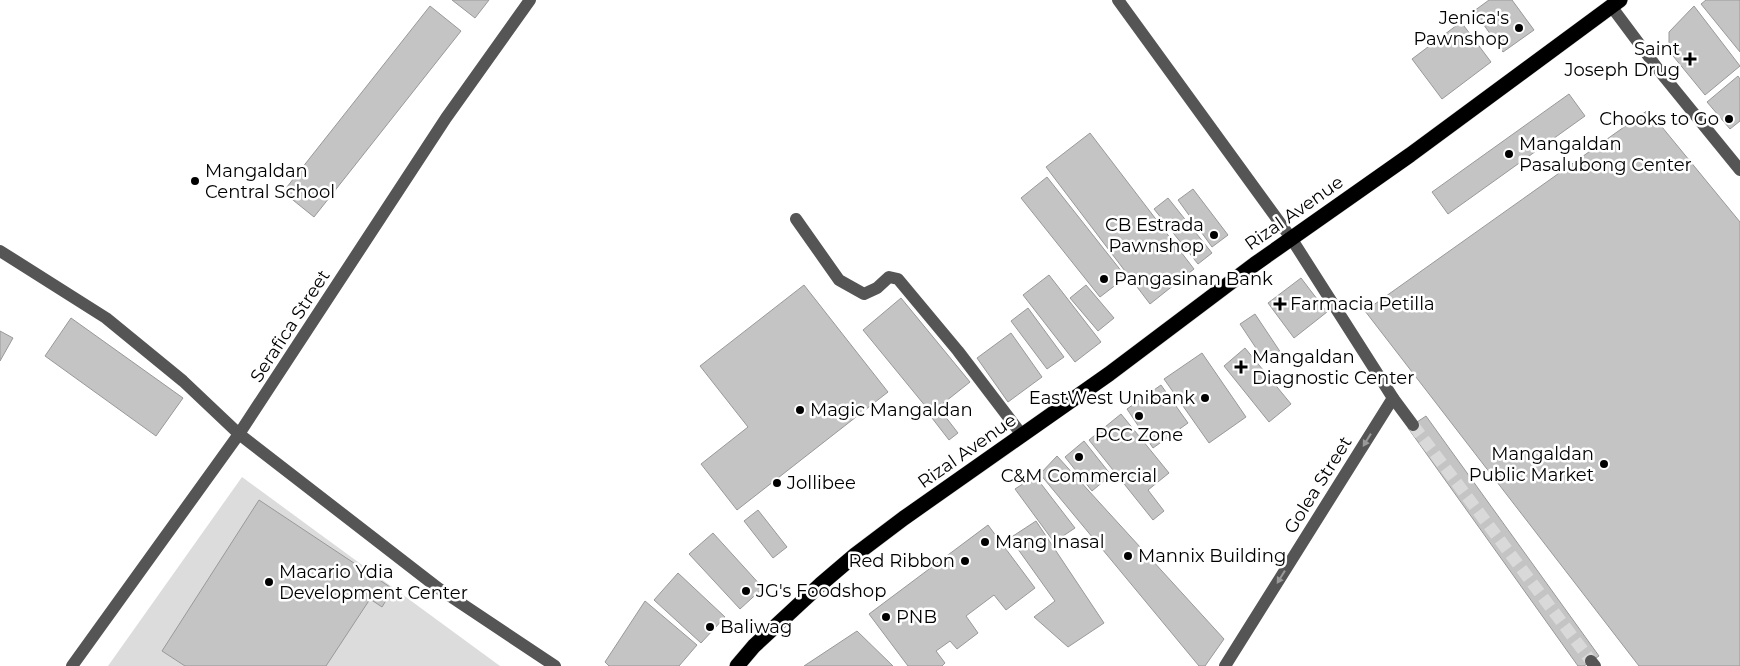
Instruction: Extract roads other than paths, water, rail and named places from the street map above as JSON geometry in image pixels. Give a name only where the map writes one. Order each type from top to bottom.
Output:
[{"type":"highway","name":"Rizal Avenue","points":[[737,666],[754,646],[855,555],[911,513],[1109,374],[1290,238],[1410,155],[1616,3]]},
{"type":"street","name":"Serafica Street","points":[[72,666],[239,434],[446,118],[530,0]]},
{"type":"street","points":[[1118,0],[1290,238],[1393,398],[1413,425]]},
{"type":"street","points":[[1616,3],[1661,73],[1740,170]]},
{"type":"street","points":[[796,219],[840,280],[864,294],[876,288],[890,277],[898,279],[958,351],[1022,435]]},
{"type":"street","points":[[0,251],[106,318],[183,381],[239,434],[438,588],[555,666]]},
{"type":"street","name":"Golea Street","points":[[1226,666],[1393,398]]},
{"type":"tunnel","points":[[1413,425],[1591,661]]},
{"type":"place","name":"Jenica's Pawnshop","points":[[1519,28]]},
{"type":"place","name":"Saint Joseph Drug","points":[[1690,59]]},
{"type":"place","name":"Chooks to Go","points":[[1729,119]]},
{"type":"place","name":"Mangaldan Pasalubong Center","points":[[1509,154]]},
{"type":"place","name":"Mangaldan Central School","points":[[195,181]]},
{"type":"place","name":"CB Estrada Pawnshop","points":[[1214,235]]},
{"type":"place","name":"Pangasinan Bank","points":[[1104,279]]},
{"type":"place","name":"Farmacia Petilla","points":[[1280,304]]},
{"type":"place","name":"Mangaldan Diagnostic Center","points":[[1241,367]]},
{"type":"place","name":"EastWest Unibank","points":[[1205,398]]},
{"type":"place","name":"Magic Mangaldan","points":[[800,410]]},
{"type":"place","name":"PCC Zone","points":[[1139,416]]},
{"type":"place","name":"C&M Commercial","points":[[1079,457]]},
{"type":"place","name":"Mangaldan Public Market","points":[[1604,464]]},
{"type":"place","name":"Jollibee","points":[[777,483]]},
{"type":"place","name":"Mang Inasal","points":[[985,542]]},
{"type":"place","name":"Mannix Building","points":[[1128,556]]},
{"type":"place","name":"Red Ribbon","points":[[965,561]]},
{"type":"place","name":"Macario Ydia Development Center","points":[[269,582]]},
{"type":"place","name":"JG's Foodshop","points":[[746,591]]},
{"type":"place","name":"PNB","points":[[886,617]]},
{"type":"place","name":"Baliwag","points":[[710,627]]}]
